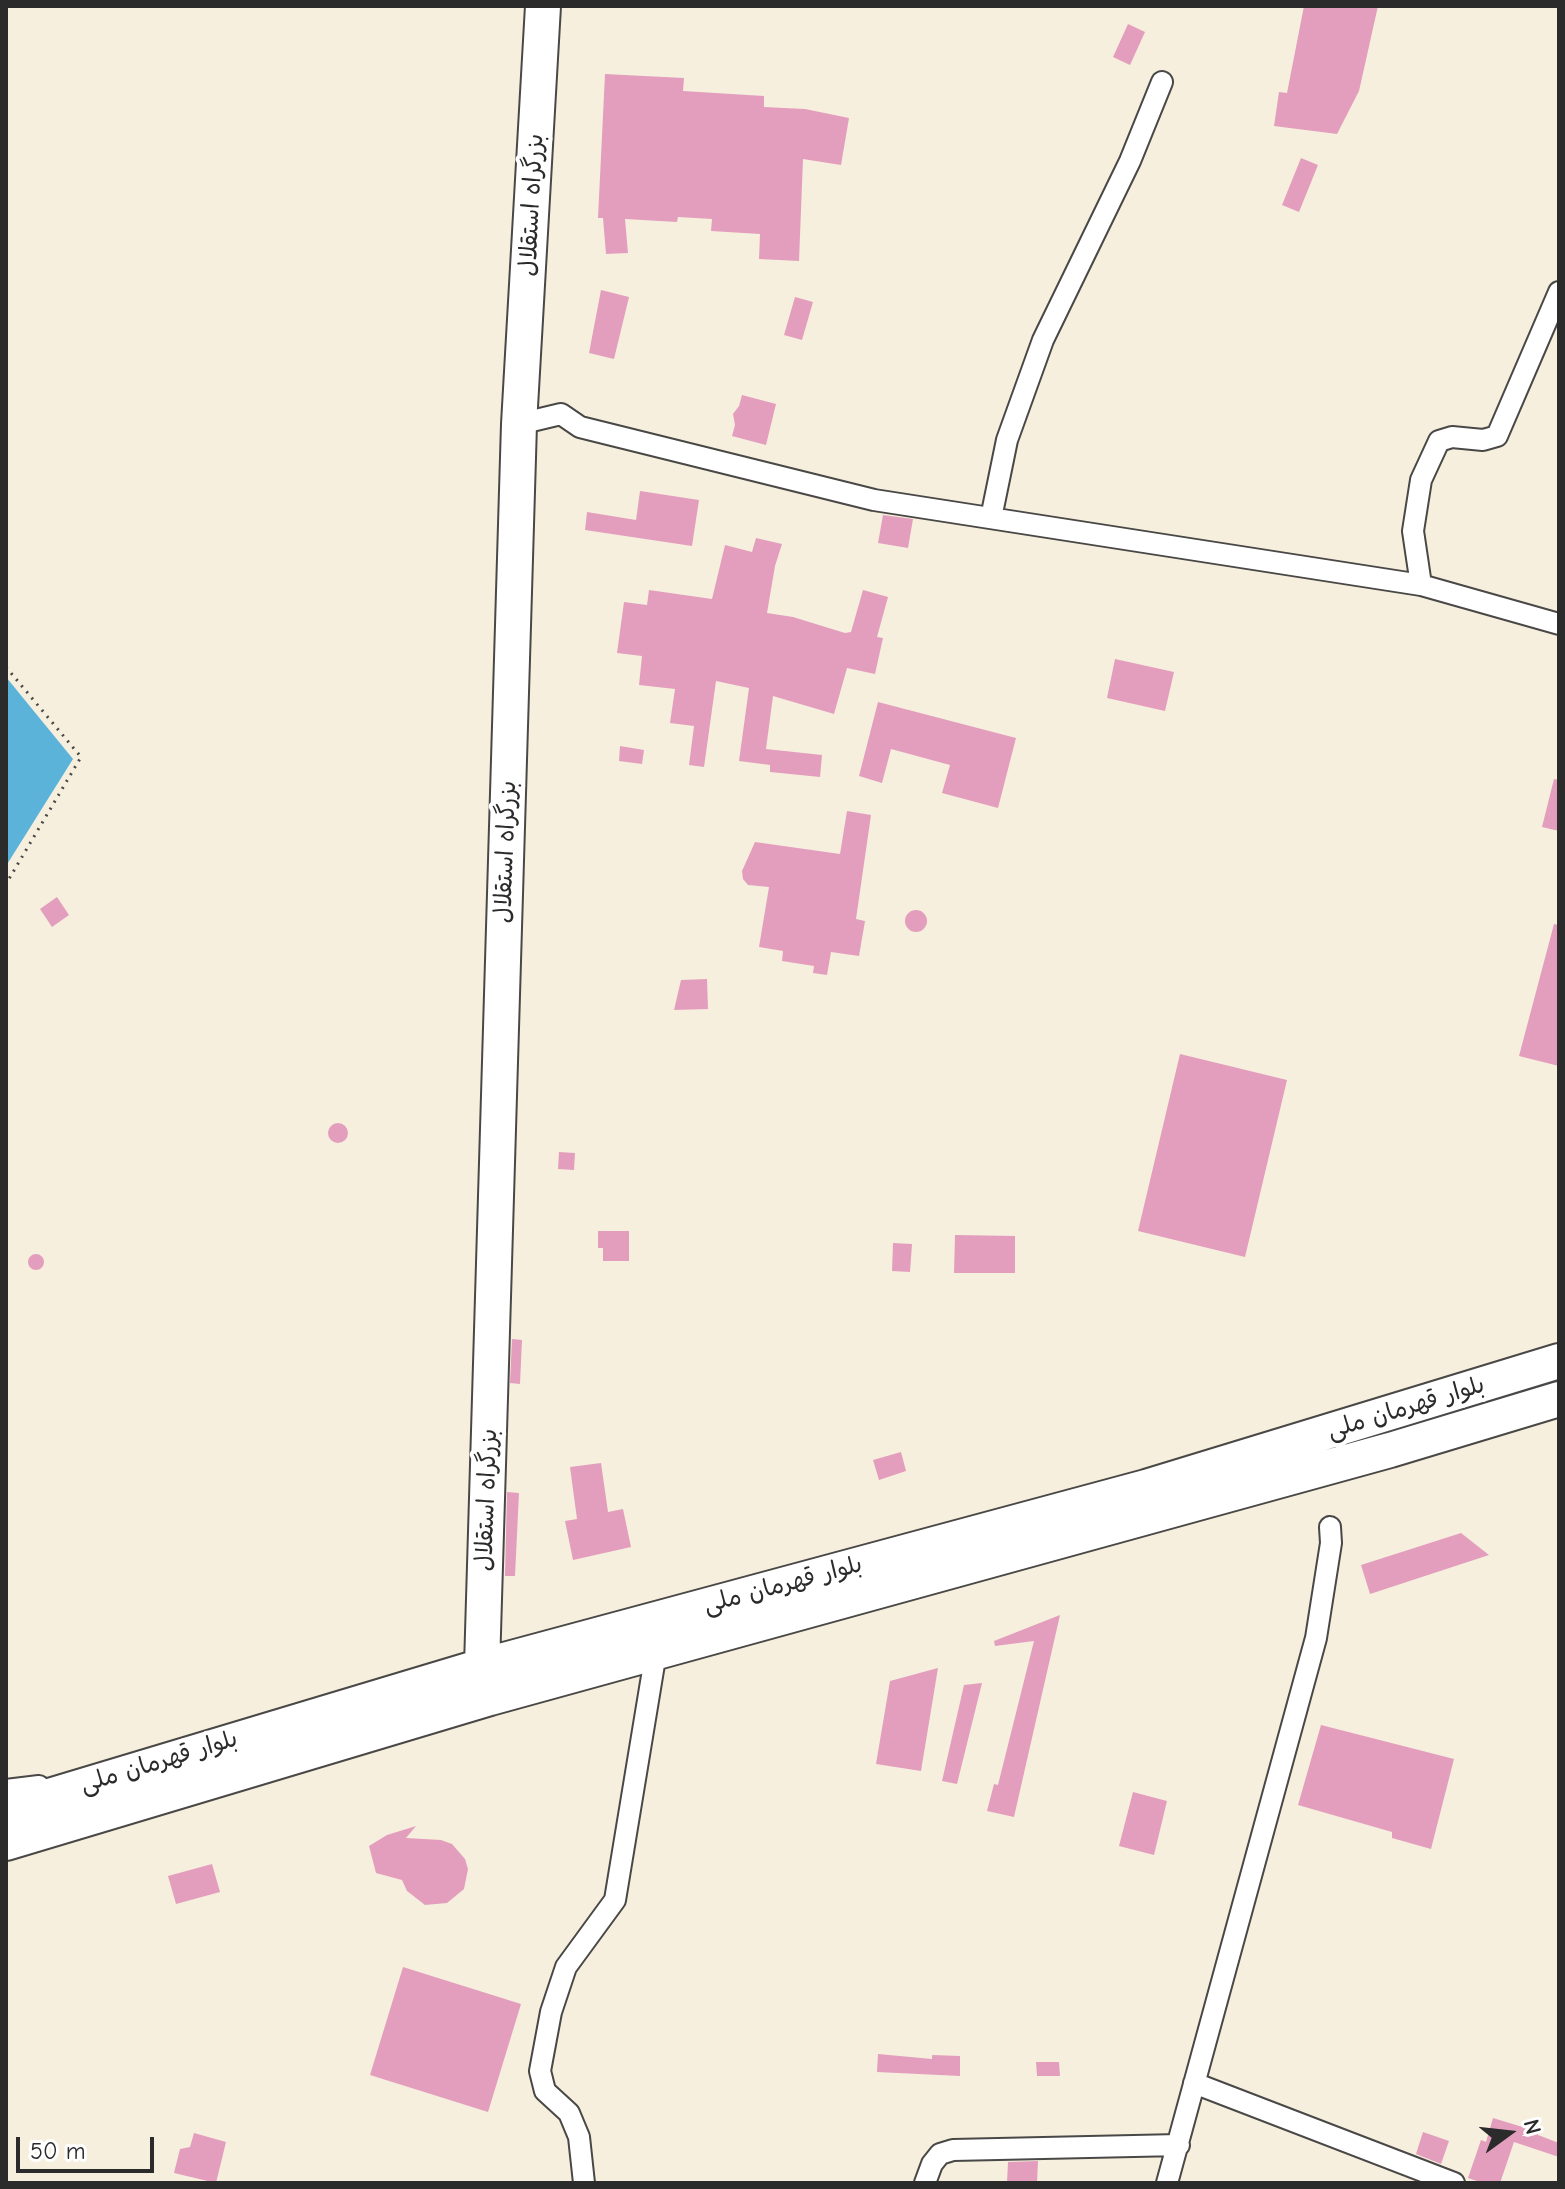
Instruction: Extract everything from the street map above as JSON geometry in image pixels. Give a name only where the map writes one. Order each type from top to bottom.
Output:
[{"type":"highway","name":"بزرگراه استقلال","points":[[486,1682],[519,424],[543,6]]},
{"type":"highway","name":"بلوار قهرمان ملی","points":[[6,1843],[486,1682],[1559,1361]]},
{"type":"highway","name":"بلوار قهرمان ملی","points":[[6,1809],[103,1779],[486,1682],[656,1652],[1390,1450],[1559,1399]]},
{"type":"street","points":[[991,518],[1007,440],[1043,340],[1130,161],[1162,82]]},
{"type":"street","points":[[1421,585],[1413,531],[1421,480],[1439,441],[1452,437],[1483,440],[1497,436],[1559,292]]},
{"type":"street","points":[[519,424],[561,414],[580,427],[874,500],[1421,585],[1559,624]]},
{"type":"street","points":[[1167,2183],[1316,1638],[1331,1543],[1330,1527]]},
{"type":"street","points":[[584,2183],[579,2137],[569,2113],[545,2091],[540,2071],[551,2012],[566,1967],[615,1900],[656,1652]]},
{"type":"street","points":[[6,1790],[103,1779]]},
{"type":"street","points":[[1194,2083],[1454,2183]]},
{"type":"street","points":[[925,2183],[932,2164],[940,2154],[953,2150],[1179,2145]]},
{"type":"path","points":[[6,667],[81,757],[6,884]]},
{"type":"water","points":[[6,677],[73,759],[6,866]]},
{"type":"building","points":[[1304,6],[1378,6],[1359,91],[1337,134],[1274,126],[1279,92],[1287,93]]},
{"type":"building","points":[[1128,24],[1145,32],[1130,65],[1113,57]]},
{"type":"building","points":[[605,74],[684,78],[683,91],[764,96],[764,107],[805,109],[849,118],[841,165],[803,159],[799,261],[759,259],[760,234],[711,231],[712,219],[678,217],[677,222],[625,219],[628,253],[606,254],[603,218],[598,218]]},
{"type":"building","points":[[1301,158],[1318,165],[1299,212],[1282,205]]},
{"type":"building","points":[[601,290],[629,297],[614,359],[589,353]]},
{"type":"building","points":[[795,297],[813,302],[802,340],[784,335]]},
{"type":"building","points":[[742,395],[776,404],[766,445],[732,436],[735,425],[733,414]]},
{"type":"building","points":[[640,491],[699,500],[692,546],[585,530],[587,512],[636,520]]},
{"type":"building","points":[[883,515],[913,519],[908,548],[878,543]]},
{"type":"building","points":[[756,538],[782,544],[767,613],[793,617],[845,633],[851,632],[863,590],[888,597],[877,637],[883,638],[875,674],[847,668],[834,714],[773,696],[766,749],[822,755],[820,777],[770,772],[770,765],[739,761],[749,688],[716,681],[704,767],[689,765],[694,726],[670,723],[675,689],[639,685],[642,656],[617,653],[624,602],[647,605],[649,590],[712,599],[725,545],[752,552]]},
{"type":"building","points":[[1115,659],[1174,672],[1165,711],[1107,698]]},
{"type":"building","points":[[878,702],[1016,738],[998,808],[942,793],[950,765],[891,749],[882,783],[859,776]]},
{"type":"building","points":[[620,746],[644,750],[642,764],[619,761]]},
{"type":"building","points":[[1554,779],[1559,780],[1559,831],[1542,827]]},
{"type":"building","points":[[847,811],[871,815],[856,919],[865,921],[859,956],[831,952],[827,975],[813,973],[814,966],[782,961],[783,951],[759,947],[769,887],[748,885],[742,871],[755,842],[840,854]]},
{"type":"building","points":[[57,897],[69,915],[52,927],[40,909]]},
{"type":"building","points":[[916,910],[924,913],[927,921],[924,929],[916,932],[908,929],[905,921],[908,913]]},
{"type":"building","points":[[1554,924],[1559,925],[1559,1066],[1519,1056]]},
{"type":"building","points":[[707,979],[708,1009],[674,1010],[681,980]]},
{"type":"building","points":[[1180,1054],[1287,1080],[1245,1257],[1138,1231]]},
{"type":"building","points":[[338,1123],[345,1126],[348,1133],[345,1140],[338,1143],[331,1140],[328,1133],[331,1126]]},
{"type":"building","points":[[559,1152],[575,1153],[574,1170],[558,1169]]},
{"type":"building","points":[[598,1231],[629,1231],[629,1261],[603,1261],[603,1248],[598,1248]]},
{"type":"building","points":[[955,1235],[1015,1236],[1015,1273],[954,1273]]},
{"type":"building","points":[[893,1243],[912,1244],[910,1272],[892,1271]]},
{"type":"building","points":[[33,1254],[39,1254],[44,1262],[42,1268],[33,1270],[28,1265],[28,1259]]},
{"type":"building","points":[[512,1339],[522,1340],[520,1384],[510,1383]]},
{"type":"building","points":[[901,1452],[906,1471],[879,1480],[873,1460]]},
{"type":"building","points":[[601,1463],[608,1512],[623,1509],[631,1547],[573,1560],[565,1521],[577,1519],[570,1467]]},
{"type":"building","points":[[507,1492],[519,1493],[515,1576],[505,1576]]},
{"type":"building","points":[[1461,1533],[1489,1555],[1370,1594],[1361,1565]]},
{"type":"building","points":[[1060,1615],[1014,1817],[987,1811],[994,1784],[998,1785],[1034,1641],[995,1646],[994,1641]]},
{"type":"building","points":[[938,1668],[921,1771],[876,1764],[890,1681]]},
{"type":"building","points":[[982,1683],[957,1784],[942,1781],[964,1685]]},
{"type":"building","points":[[1321,1725],[1454,1759],[1431,1849],[1392,1838],[1392,1832],[1298,1805]]},
{"type":"building","points":[[1133,1792],[1167,1801],[1154,1855],[1119,1846]]},
{"type":"building","points":[[416,1826],[406,1838],[441,1840],[452,1844],[465,1859],[468,1869],[464,1889],[447,1903],[425,1905],[407,1891],[402,1880],[376,1873],[369,1846],[387,1835]]},
{"type":"building","points":[[212,1864],[220,1892],[176,1904],[168,1876]]},
{"type":"building","points":[[403,1967],[521,2004],[488,2112],[370,2075]]},
{"type":"building","points":[[878,2054],[932,2059],[932,2055],[960,2056],[960,2076],[877,2072]]},
{"type":"building","points":[[1036,2062],[1059,2062],[1060,2076],[1037,2076]]},
{"type":"building","points":[[1493,2118],[1539,2132],[1538,2135],[1559,2143],[1559,2157],[1514,2142],[1500,2183],[1483,2183],[1468,2178],[1481,2140],[1486,2142]]},
{"type":"building","points":[[1423,2132],[1449,2141],[1441,2164],[1416,2154]]},
{"type":"building","points":[[194,2133],[226,2142],[216,2183],[174,2173],[180,2149],[190,2147]]},
{"type":"building","points":[[1038,2161],[1037,2183],[1007,2183],[1008,2162]]}]
